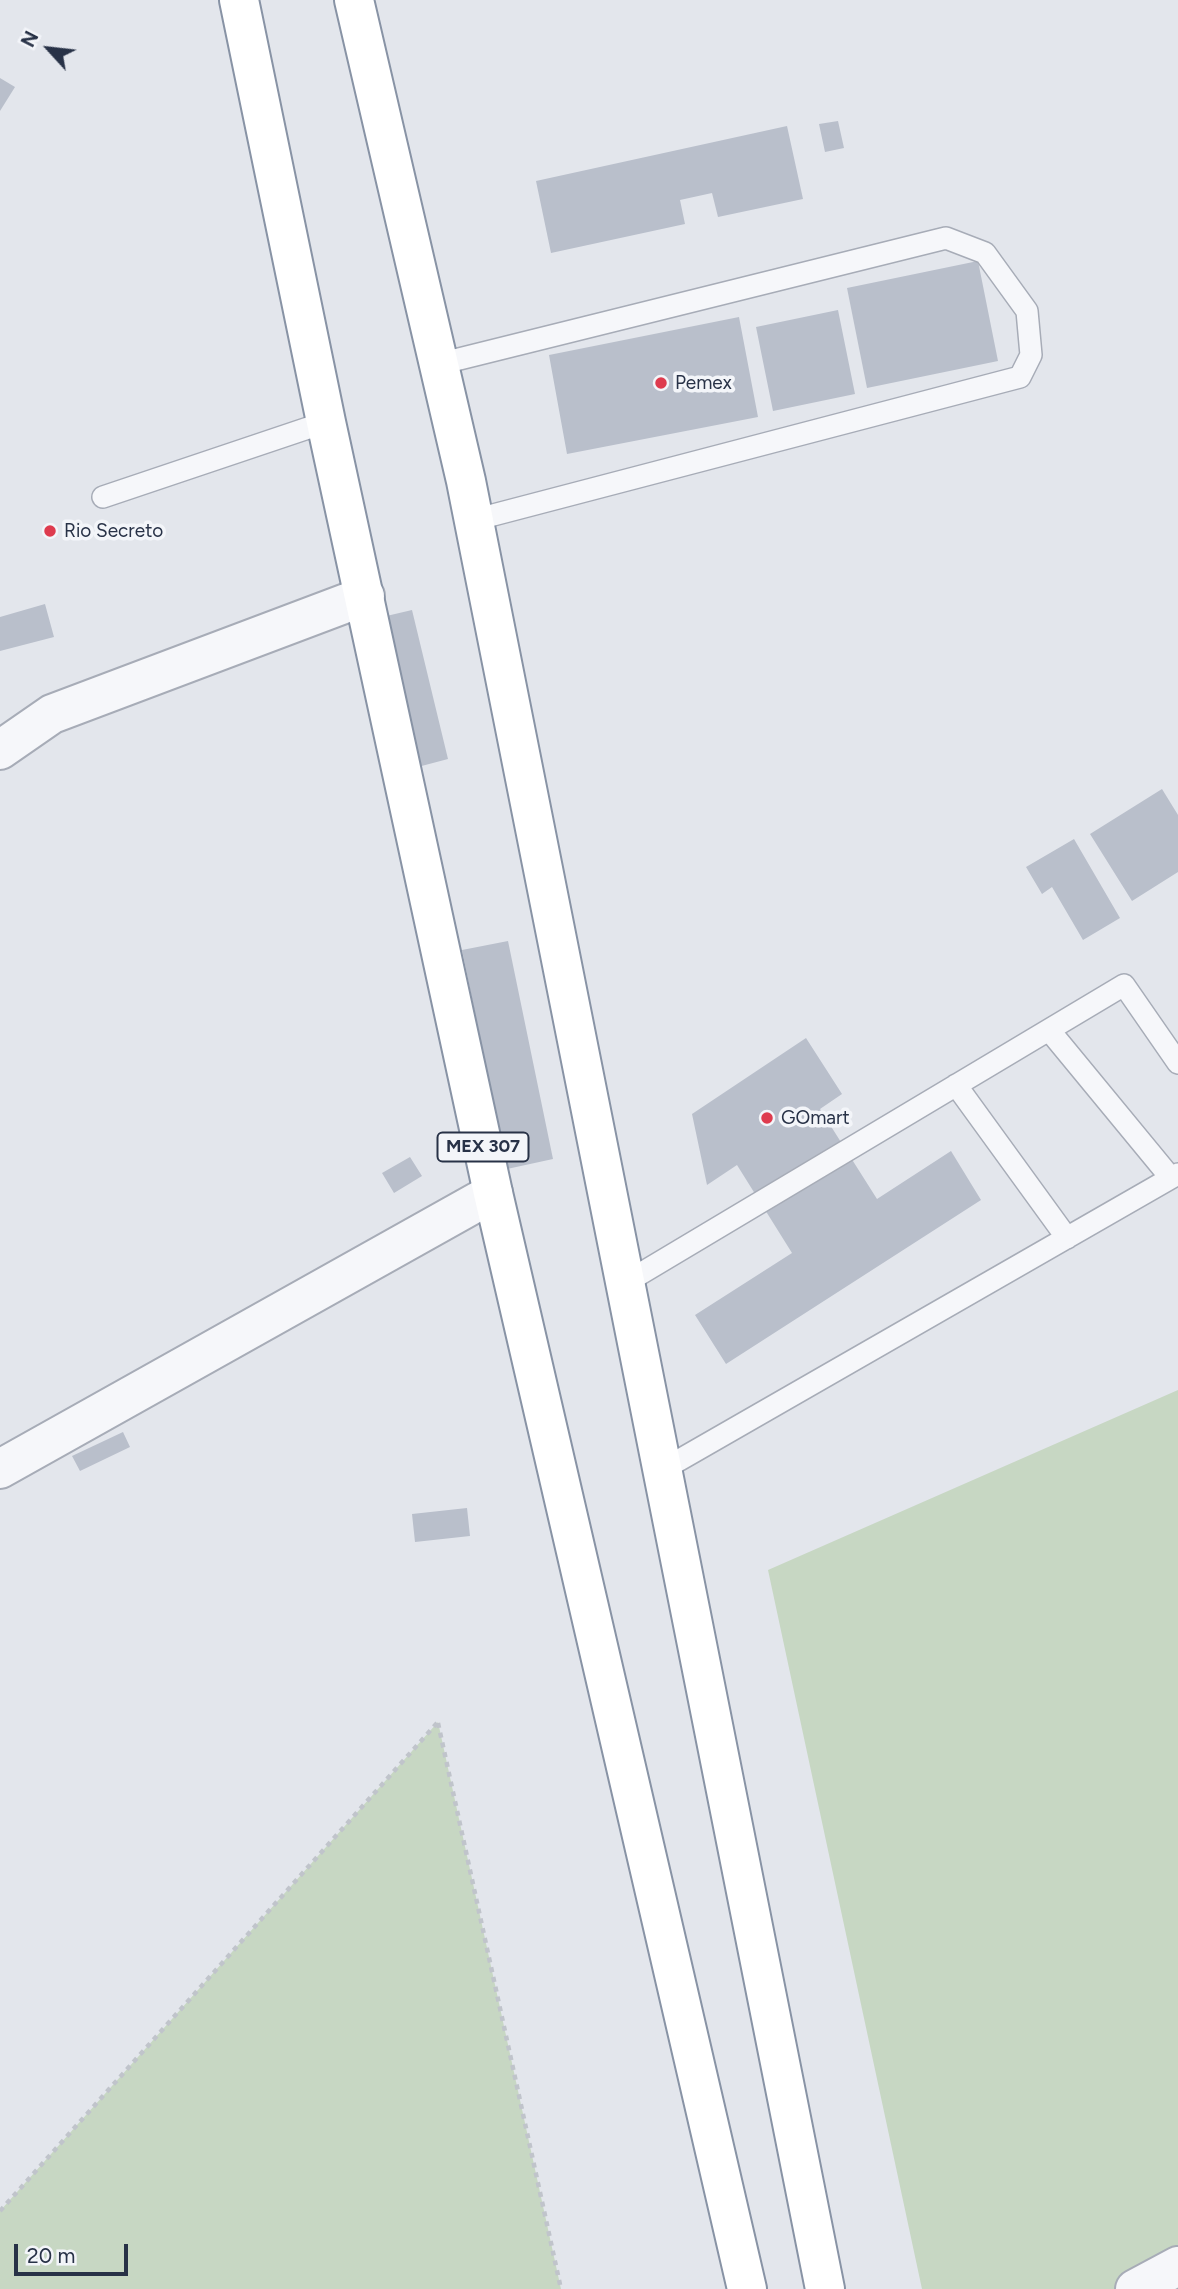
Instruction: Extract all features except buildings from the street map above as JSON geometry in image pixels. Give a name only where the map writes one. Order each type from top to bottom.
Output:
[{"type":"highway","name":"MEX 307","points":[[239,0],[326,422],[493,1193],[747,2289]]},
{"type":"highway","points":[[354,0],[474,520],[825,2289]]},
{"type":"street","points":[[0,750],[52,714],[365,596]]},
{"type":"street","points":[[0,1469],[493,1193]]},
{"type":"street","points":[[1135,2289],[1178,2266]]},
{"type":"lane","points":[[439,364],[946,238],[985,253],[1027,311],[1031,355],[1020,377],[474,520]]},
{"type":"lane","points":[[103,497],[326,422]]},
{"type":"lane","points":[[625,1283],[1124,985],[1178,1063]]},
{"type":"lane","points":[[662,1470],[1175,1176],[1049,1030]]},
{"type":"lane","points":[[956,1085],[1067,1238]]},
{"type":"path","points":[[0,2211],[438,1722],[561,2289]]},
{"type":"green space","points":[[1178,1390],[1178,2289],[922,2289],[768,1570]]},
{"type":"green space","points":[[438,1722],[561,2289],[0,2289],[0,2211]]},
{"type":"place","name":"Pemex","points":[[661,383]]},
{"type":"place","name":"Rio Secreto","points":[[50,531]]},
{"type":"place","name":"GOmart","points":[[767,1118]]}]
